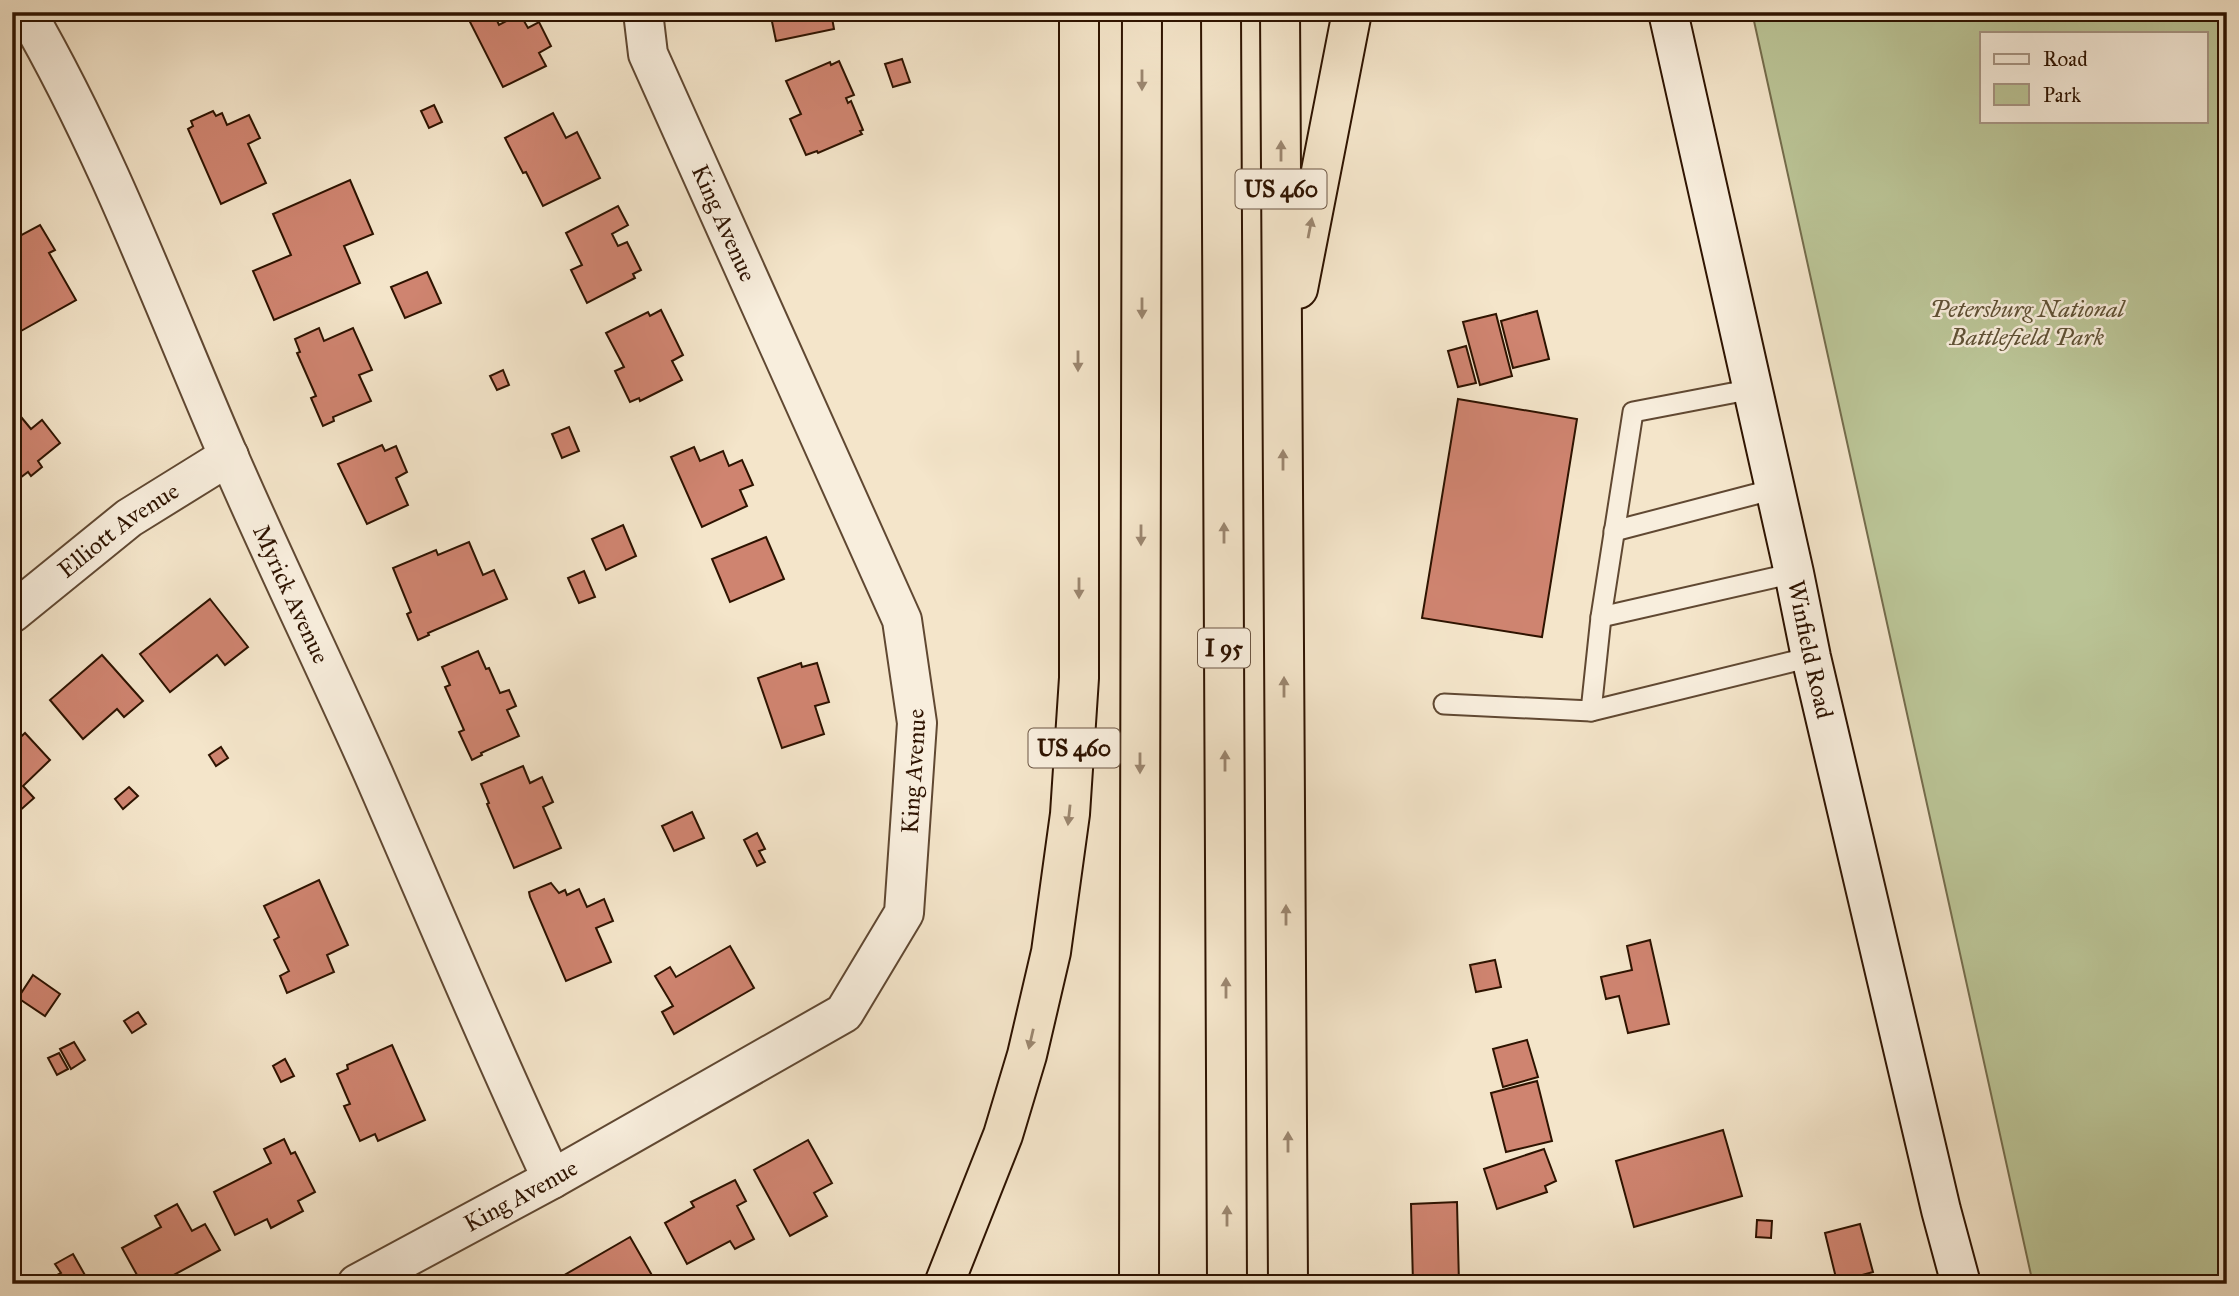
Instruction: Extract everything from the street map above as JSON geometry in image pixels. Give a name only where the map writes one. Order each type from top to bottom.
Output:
[{"type":"highway","points":[[1060,12],[1078,194]]},
{"type":"highway","name":"US 460","points":[[944,1284],[1003,1135],[1027,1055],[1051,952],[1070,814],[1079,678],[1079,12]]},
{"type":"highway","points":[[1139,1284],[1142,12]]},
{"type":"highway","name":"I 95","points":[[1221,12],[1227,1284]]},
{"type":"highway","name":"US 460","points":[[1280,12],[1289,1284]]},
{"type":"highway","points":[[1282,367],[1352,12]]},
{"type":"street","name":"Myrick Avenue","points":[[26,12],[82,118],[168,309],[229,456],[552,1179]]},
{"type":"street","name":"King Avenue","points":[[357,1284],[552,1179],[844,1013],[904,913],[917,723],[902,620],[648,54],[643,12]]},
{"type":"street","name":"Winfield Road","points":[[1668,12],[1811,657],[1941,1210],[1961,1284]]},
{"type":"street","name":"Elliott Avenue","points":[[12,613],[129,518],[229,456]]},
{"type":"lane","points":[[1591,711],[1601,617],[1633,412],[1753,389]]},
{"type":"lane","points":[[1614,531],[1775,489]]},
{"type":"lane","points":[[1601,617],[1794,573]]},
{"type":"lane","points":[[1444,704],[1591,711],[1811,657]]},
{"type":"green space","name":"Petersburg National Battlefield Park","points":[[1752,12],[2227,12],[2227,1284],[2033,1284]]},
{"type":"building","points":[[484,12],[493,12],[499,25],[520,14],[528,28],[539,22],[551,46],[539,53],[546,66],[503,87],[469,20]]},
{"type":"building","points":[[770,12],[831,12],[834,29],[776,41]]},
{"type":"building","points":[[902,59],[910,82],[893,87],[885,64]]},
{"type":"building","points":[[839,61],[854,95],[846,98],[848,103],[851,101],[863,130],[860,131],[862,134],[818,153],[817,151],[806,155],[790,119],[801,114],[786,81],[830,62],[831,65]]},
{"type":"building","points":[[434,105],[442,122],[429,128],[421,111]]},
{"type":"building","points":[[213,111],[216,116],[222,113],[227,125],[249,115],[260,138],[248,144],[266,183],[221,204],[188,129],[193,126],[191,121]]},
{"type":"building","points":[[553,113],[566,138],[577,132],[600,178],[543,206],[505,138]]},
{"type":"building","points":[[350,180],[373,234],[344,246],[360,283],[274,320],[253,271],[291,255],[273,214]]},
{"type":"building","points":[[618,206],[628,225],[612,234],[618,246],[627,242],[641,270],[633,274],[635,278],[587,303],[571,270],[582,265],[566,233]]},
{"type":"building","points":[[40,225],[55,250],[49,253],[76,300],[21,331],[12,315],[12,240]]},
{"type":"building","points":[[427,272],[441,303],[405,318],[391,287]]},
{"type":"building","points":[[661,310],[683,355],[672,361],[682,380],[640,401],[639,398],[630,402],[615,371],[624,367],[606,333],[648,312],[650,316]]},
{"type":"building","points":[[1537,311],[1549,359],[1513,368],[1501,321]]},
{"type":"building","points":[[1496,314],[1512,376],[1480,385],[1463,322]]},
{"type":"building","points":[[319,328],[324,341],[353,328],[372,370],[359,375],[371,401],[333,417],[334,421],[323,426],[311,398],[316,396],[297,353],[300,352],[295,339]]},
{"type":"building","points":[[1466,346],[1476,383],[1458,387],[1448,351]]},
{"type":"building","points":[[503,370],[509,385],[497,390],[490,376]]},
{"type":"building","points":[[1458,399],[1577,419],[1542,637],[1422,618]]},
{"type":"building","points":[[12,406],[31,429],[42,420],[60,443],[38,461],[42,467],[31,476],[28,472],[12,484]]},
{"type":"building","points":[[569,427],[579,451],[562,458],[552,434]]},
{"type":"building","points":[[382,445],[385,451],[396,446],[407,472],[396,478],[408,505],[367,524],[338,464]]},
{"type":"building","points":[[694,447],[700,461],[723,451],[729,466],[742,460],[753,485],[740,490],[747,506],[702,527],[671,457]]},
{"type":"building","points":[[623,525],[636,556],[606,570],[592,539]]},
{"type":"building","points":[[766,537],[784,579],[730,602],[712,559]]},
{"type":"building","points":[[469,542],[483,575],[494,570],[507,599],[428,633],[429,635],[418,640],[407,614],[411,612],[393,568],[436,550],[438,555]]},
{"type":"building","points":[[584,571],[595,597],[579,603],[568,578]]},
{"type":"building","points":[[210,599],[248,647],[225,665],[217,655],[170,692],[140,654]]},
{"type":"building","points":[[478,651],[500,693],[509,690],[516,706],[507,710],[519,736],[481,753],[482,755],[472,760],[459,732],[464,730],[445,687],[450,685],[442,667]]},
{"type":"building","points":[[102,655],[143,701],[124,717],[117,709],[83,739],[50,700]]},
{"type":"building","points":[[801,663],[802,667],[817,663],[829,702],[815,706],[824,734],[782,748],[758,678]]},
{"type":"building","points":[[25,733],[50,760],[23,786],[34,798],[16,814],[12,810],[12,745]]},
{"type":"building","points":[[221,747],[228,758],[216,766],[209,755]]},
{"type":"building","points":[[523,766],[530,783],[542,777],[553,802],[543,807],[561,848],[514,868],[481,784]]},
{"type":"building","points":[[129,787],[138,796],[123,809],[115,799]]},
{"type":"building","points":[[692,812],[704,838],[674,851],[662,826]]},
{"type":"building","points":[[757,833],[765,849],[759,851],[765,862],[757,866],[744,840]]},
{"type":"building","points":[[319,880],[348,945],[327,955],[334,972],[287,993],[280,976],[289,971],[274,940],[279,937],[264,906]]},
{"type":"building","points":[[551,883],[559,893],[565,890],[567,895],[579,889],[587,907],[604,899],[613,921],[596,928],[611,962],[566,981],[529,892]]},
{"type":"building","points":[[1650,940],[1669,1024],[1628,1033],[1619,996],[1606,999],[1601,977],[1632,970],[1627,946]]},
{"type":"building","points":[[730,946],[754,988],[674,1034],[662,1012],[673,1006],[655,976],[670,967],[676,977]]},
{"type":"building","points":[[1495,960],[1501,987],[1476,992],[1470,965]]},
{"type":"building","points":[[33,975],[60,994],[45,1016],[18,998]]},
{"type":"building","points":[[138,1012],[146,1024],[132,1033],[124,1021]]},
{"type":"building","points":[[1527,1040],[1538,1077],[1503,1087],[1493,1049]]},
{"type":"building","points":[[74,1042],[85,1060],[71,1069],[60,1049]]},
{"type":"building","points":[[392,1045],[425,1120],[378,1141],[375,1134],[360,1141],[344,1106],[350,1104],[337,1074],[348,1069],[347,1065]]},
{"type":"building","points":[[59,1053],[68,1069],[57,1075],[48,1058]]},
{"type":"building","points":[[285,1059],[294,1076],[281,1082],[273,1066]]},
{"type":"building","points":[[1537,1081],[1552,1141],[1506,1152],[1491,1093]]},
{"type":"building","points":[[1723,1130],[1742,1196],[1634,1227],[1616,1161]]},
{"type":"building","points":[[284,1139],[291,1154],[295,1152],[315,1192],[298,1201],[303,1211],[271,1228],[267,1219],[235,1235],[214,1192],[271,1163],[264,1149]]},
{"type":"building","points":[[808,1140],[832,1183],[814,1193],[827,1216],[790,1236],[754,1170]]},
{"type":"building","points":[[1544,1149],[1556,1181],[1545,1186],[1547,1192],[1497,1209],[1484,1169]]},
{"type":"building","points":[[735,1180],[746,1201],[737,1206],[754,1239],[735,1249],[730,1241],[687,1264],[665,1223],[694,1207],[691,1202]]},
{"type":"building","points":[[1457,1202],[1459,1284],[1413,1284],[1411,1204]]},
{"type":"building","points":[[177,1204],[192,1231],[205,1224],[220,1250],[157,1284],[142,1284],[122,1248],[161,1227],[155,1216]]},
{"type":"building","points":[[1757,1220],[1772,1221],[1771,1238],[1756,1237]]},
{"type":"building","points":[[1860,1224],[1873,1272],[1837,1282],[1825,1233]]},
{"type":"building","points":[[630,1237],[657,1284],[556,1284],[554,1281]]},
{"type":"building","points":[[73,1254],[90,1284],[41,1284],[61,1273],[55,1264]]}]
